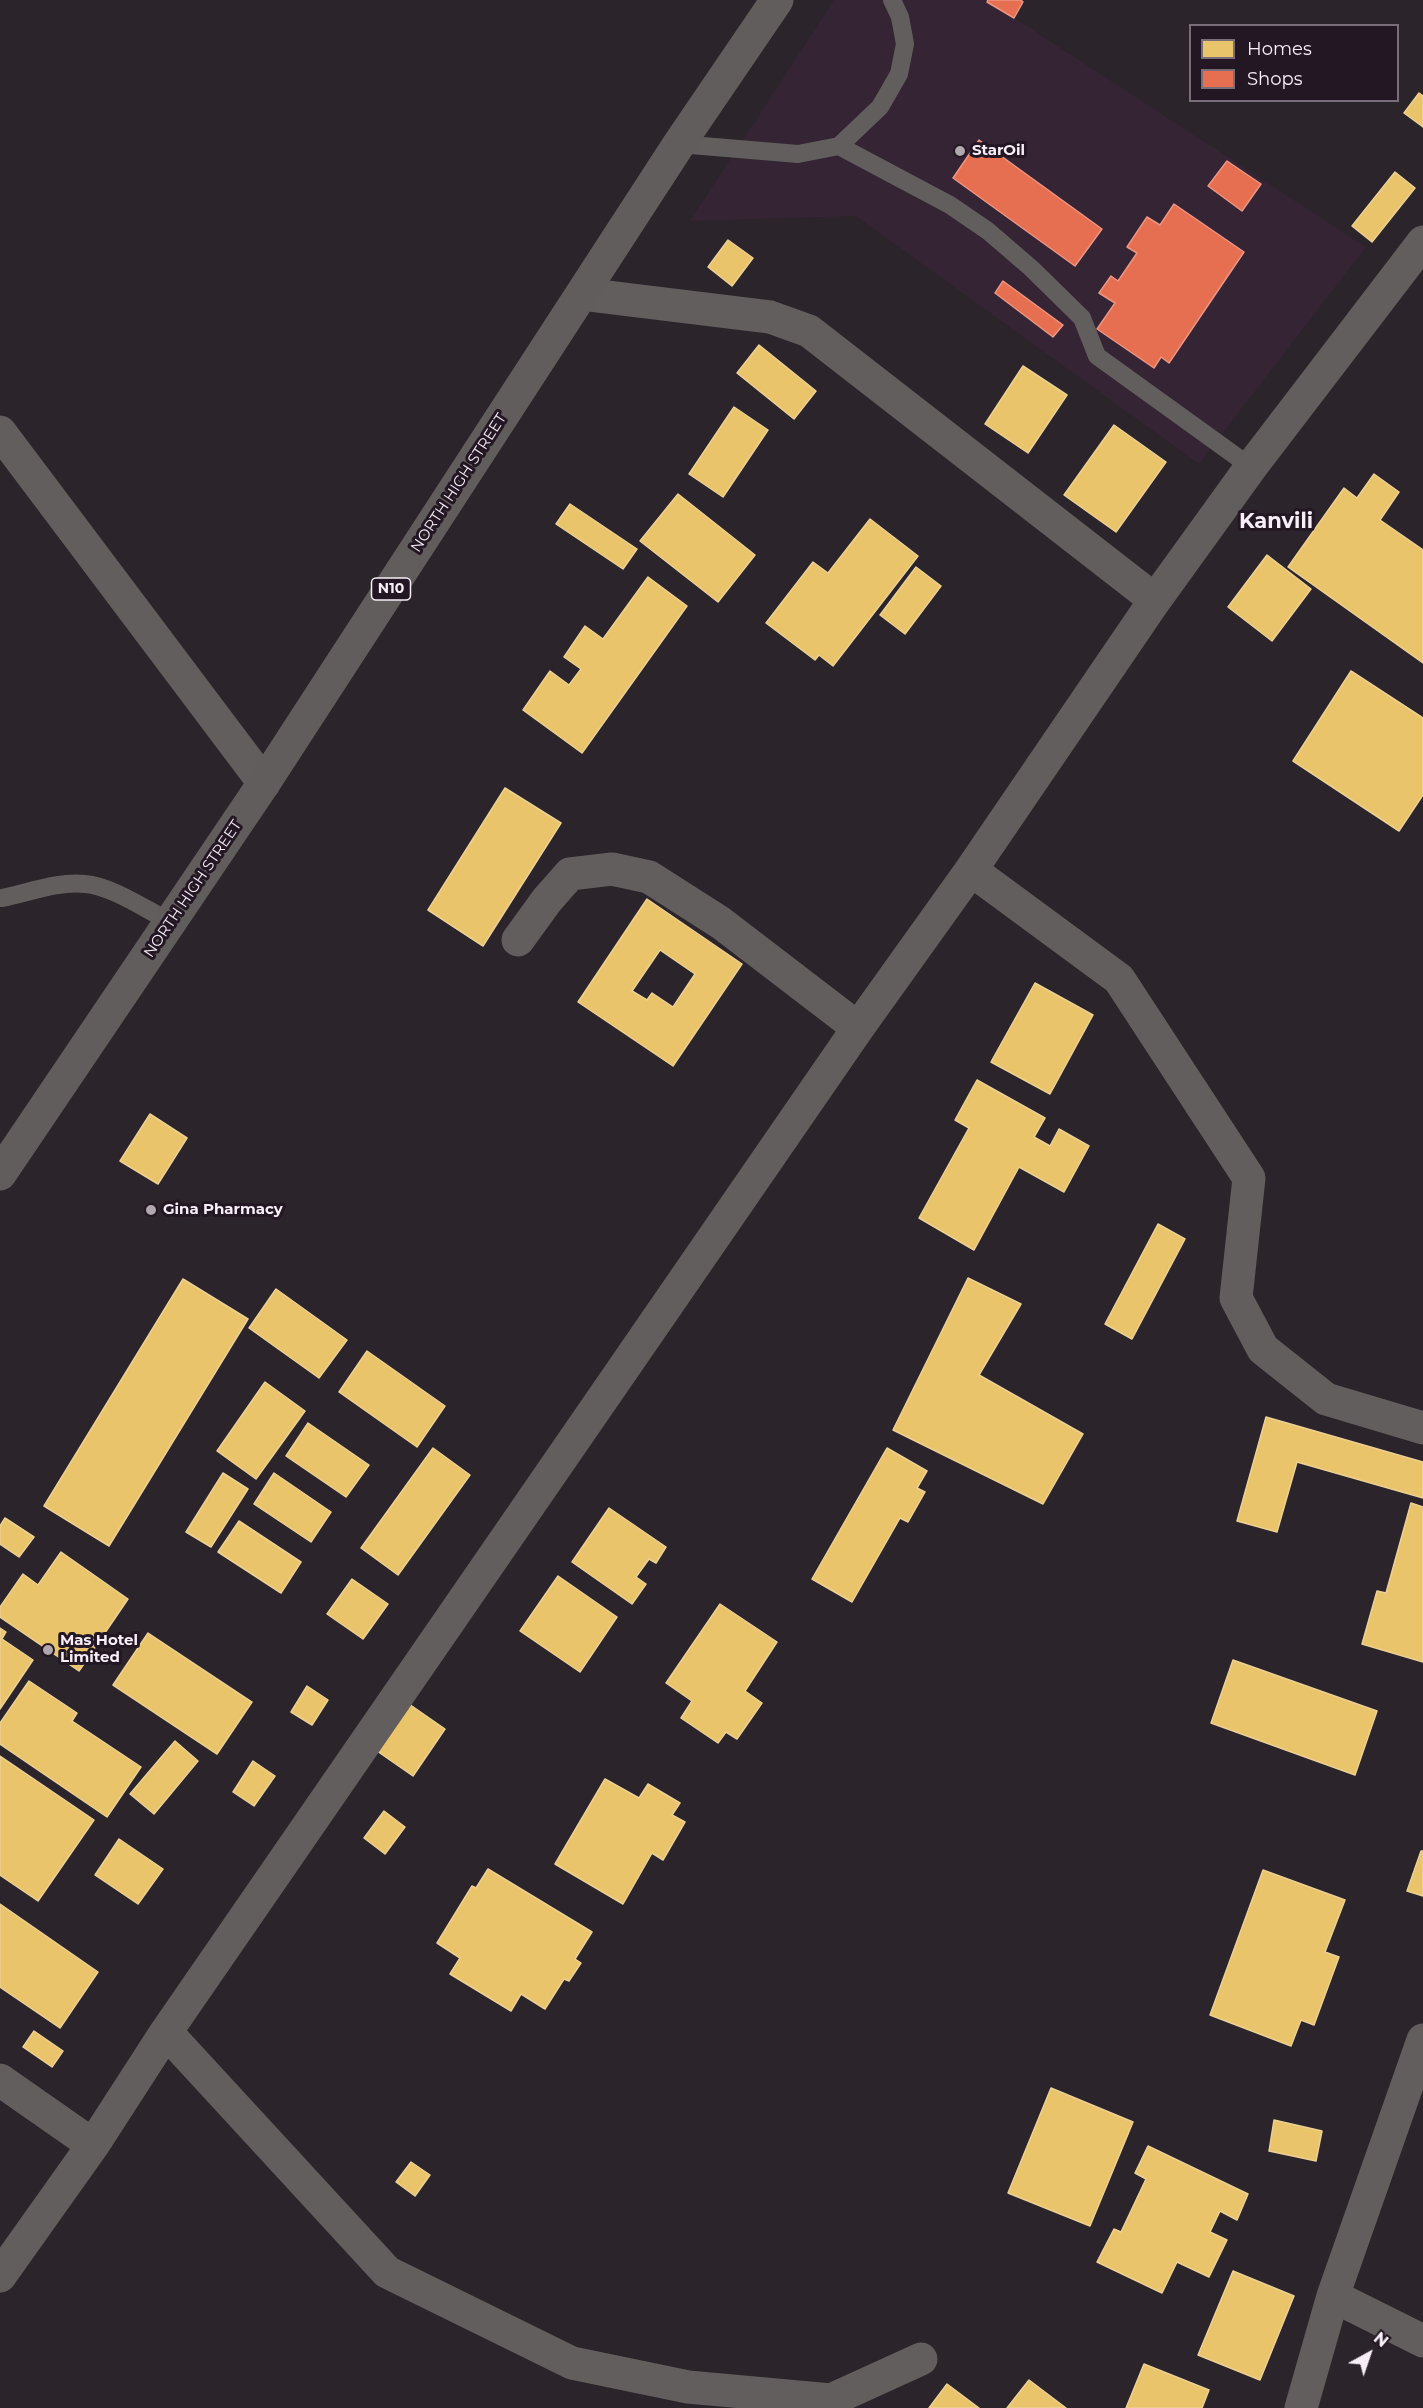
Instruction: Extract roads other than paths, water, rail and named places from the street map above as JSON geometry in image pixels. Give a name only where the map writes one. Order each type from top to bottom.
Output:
[{"type":"highway","name":"NORTH HIGH STREET","points":[[0,1174],[264,783],[680,144],[777,0]]},
{"type":"street","points":[[0,2276],[93,2145],[166,2032],[858,1028],[971,870],[1155,600],[1251,467],[1423,242]]},
{"type":"street","points":[[582,294],[770,317],[809,331],[1155,600]]},
{"type":"street","points":[[0,432],[264,783]]},
{"type":"street","points":[[518,940],[547,900],[570,874],[612,868],[649,877],[721,923],[858,1028]]},
{"type":"street","points":[[971,870],[1119,979],[1249,1178],[1236,1298],[1263,1348],[1326,1399],[1423,1428]]},
{"type":"street","points":[[166,2032],[387,2272],[572,2363],[688,2387],[831,2400],[921,2359]]},
{"type":"street","points":[[1301,2408],[1333,2296],[1423,2040]]},
{"type":"street","points":[[0,2080],[93,2145]]},
{"type":"street","points":[[1333,2296],[1423,2342]]},
{"type":"lane","points":[[680,144],[798,154],[839,146],[880,107],[899,74],[905,44],[900,17],[892,0]]},
{"type":"lane","points":[[839,146],[950,205],[988,231],[1031,268],[1082,318],[1097,356],[1114,371],[1251,467]]},
{"type":"lane","points":[[2,898],[68,884],[85,884],[102,887],[171,922]]},
{"type":"place","name":"StarOil","points":[[960,151]]},
{"type":"place","name":"Gina Pharmacy","points":[[151,1210]]},
{"type":"place","name":"Mas Hotel Limited","points":[[48,1650]]},
{"type":"district","name":"Kanvili","points":[[1276,522]]}]
